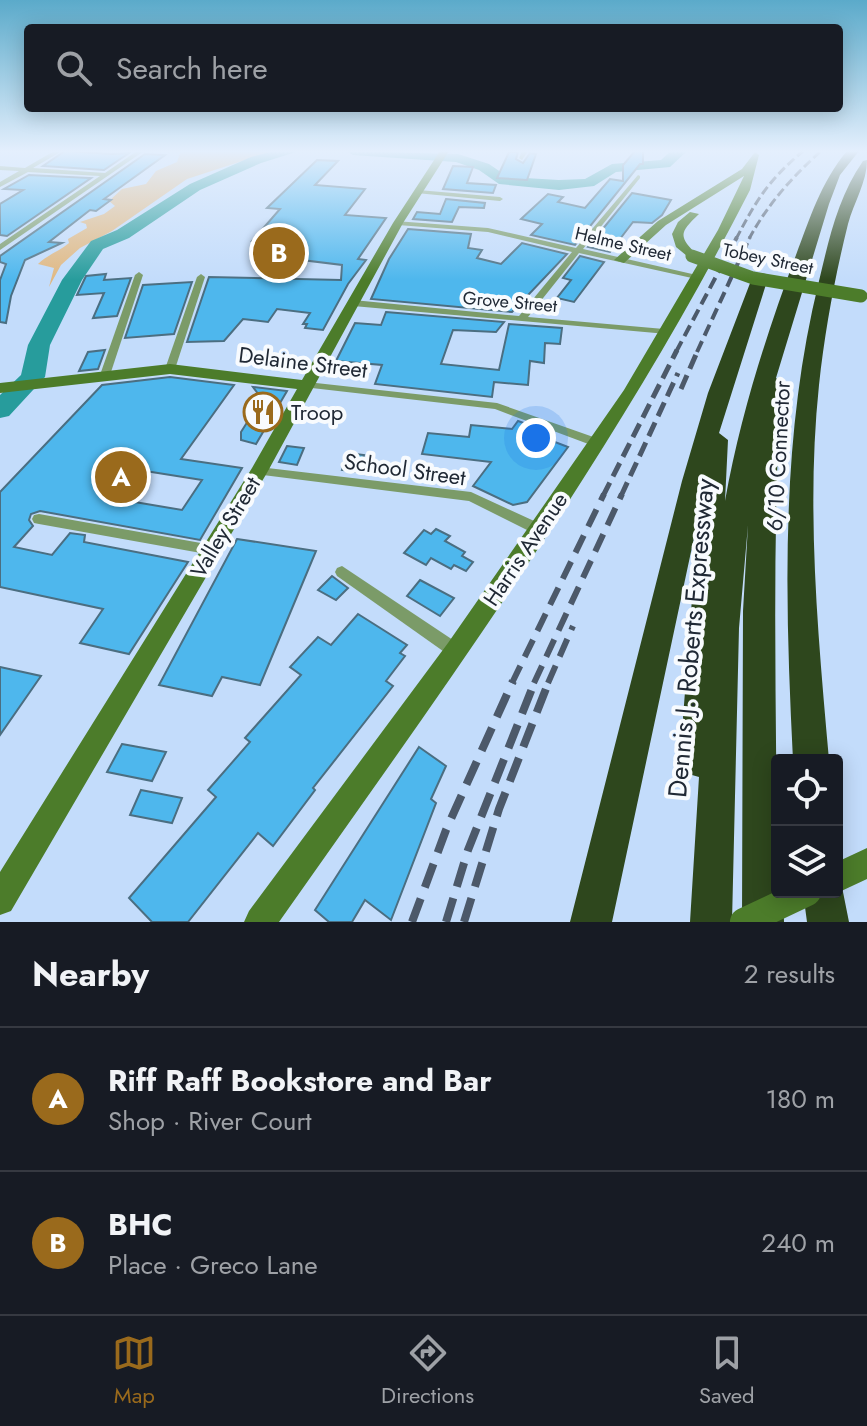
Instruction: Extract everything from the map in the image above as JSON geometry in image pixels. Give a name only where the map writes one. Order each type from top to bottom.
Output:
[{"type":"highway","name":"6/10 Connector","points":[[771,364],[793,285],[826,194]]},
{"type":"highway","name":"6/10 Connector","points":[[811,754],[800,510],[806,382],[817,316],[851,194]]},
{"type":"highway","points":[[591,922],[694,481],[719,393],[760,278]]},
{"type":"highway","name":"Dennis J. Roberts Expressway","points":[[711,922],[724,628],[734,528],[755,405],[771,364]]},
{"type":"highway","points":[[763,922],[758,611],[771,364]]},
{"type":"highway","points":[[713,854],[700,718],[719,393]]},
{"type":"highway","points":[[817,922],[829,898]]},
{"type":"highway","points":[[828,922],[834,898]]},
{"type":"main road","name":"Valley Street","points":[[0,900],[259,471],[417,194]]},
{"type":"main road","name":"Harris Avenue","points":[[620,260],[662,223],[709,194]]},
{"type":"main road","name":"Tobey Street","points":[[727,194],[680,223],[677,242],[692,256],[715,267],[760,278],[864,296]]},
{"type":"main road","name":"Harris Avenue","points":[[260,922],[540,530],[595,442],[632,391],[743,194]]},
{"type":"main road","name":"Delaine Street","points":[[0,388],[170,369],[307,385]]},
{"type":"main road","points":[[744,922],[794,898]]},
{"type":"street","points":[[0,248],[78,194]]},
{"type":"street","points":[[442,194],[500,199]]},
{"type":"street","points":[[521,319],[624,194]]},
{"type":"street","name":"Helme Street","points":[[398,223],[488,230],[698,278]]},
{"type":"street","points":[[105,375],[139,275]]},
{"type":"street","points":[[170,369],[201,277]]},
{"type":"street","name":"Grove Street","points":[[353,303],[664,332]]},
{"type":"street","name":"Delaine Street","points":[[307,385],[497,406],[595,442]]},
{"type":"street","name":"School Street","points":[[259,471],[471,497],[540,530]]},
{"type":"street","points":[[39,519],[212,550]]},
{"type":"street","points":[[342,572],[456,651]]},
{"type":"shaded area","points":[[117,194],[165,194],[112,231],[80,248],[61,265],[49,287],[54,268],[38,264],[87,228],[80,222],[104,214],[115,206],[109,201]]},
{"type":"building","points":[[16,194],[68,194],[7,236],[0,235],[0,204]]},
{"type":"building","points":[[88,194],[111,194],[104,199],[111,200],[96,211],[90,210],[49,242],[62,243],[25,260],[11,296],[6,323],[0,322],[0,280],[6,264],[0,262],[0,256]]},
{"type":"building","points":[[282,194],[361,194],[345,215],[386,218],[358,259],[366,260],[348,284],[323,330],[305,328],[307,324],[303,324],[310,313],[277,309],[268,322],[243,319],[224,341],[187,342],[209,277],[341,280],[342,265],[253,254],[264,243],[252,241],[280,209],[267,208]]},
{"type":"building","points":[[548,194],[563,197],[558,202],[585,208],[597,194],[616,194],[575,245],[531,235],[542,224],[521,219]]},
{"type":"building","points":[[631,194],[671,200],[662,215],[652,223],[633,222],[610,252],[588,247]]},
{"type":"building","points":[[446,199],[485,203],[484,208],[459,207],[452,222],[413,219],[417,212],[440,214]]},
{"type":"building","points":[[408,229],[471,234],[468,248],[482,250],[477,258],[501,264],[522,243],[567,254],[512,312],[371,299],[389,259]]},
{"type":"building","points":[[580,256],[604,262],[574,302],[557,298],[571,280],[563,278]]},
{"type":"building","points":[[106,274],[104,280],[131,278],[117,316],[93,318],[104,293],[77,295],[86,276]]},
{"type":"building","points":[[192,282],[174,334],[125,338],[143,285]]},
{"type":"building","points":[[386,312],[504,322],[496,332],[453,330],[441,364],[499,370],[509,324],[562,328],[560,344],[545,343],[544,363],[530,361],[528,385],[494,382],[492,397],[375,384],[382,365],[336,361],[355,323],[381,325]]},
{"type":"building","points":[[105,350],[98,369],[79,371],[88,352]]},
{"type":"building","points":[[170,377],[234,385],[181,459],[242,468],[200,540],[40,511],[31,514],[29,520],[33,526],[14,547],[52,555],[70,533],[85,535],[84,542],[188,562],[129,654],[80,643],[103,609],[0,587],[0,492],[102,385]],"holes":[[[139,470],[202,480],[182,510],[117,499]]]},
{"type":"building","points":[[253,387],[287,391],[256,444],[241,440],[241,432],[262,399]]},
{"type":"building","points":[[518,421],[538,428],[534,434],[568,447],[527,502],[513,505],[473,486],[491,462],[422,454],[428,433],[469,437],[471,425],[512,429]]},
{"type":"building","points":[[287,446],[304,448],[297,465],[279,462]]},
{"type":"building","points":[[348,453],[364,455],[358,472],[342,470]]},
{"type":"building","points":[[436,529],[450,536],[445,541],[465,552],[462,556],[473,562],[466,571],[454,565],[451,569],[431,558],[426,565],[404,553],[424,530],[431,534]]},
{"type":"building","points":[[237,539],[316,551],[260,685],[222,677],[212,696],[159,685]]},
{"type":"building","points":[[332,576],[348,588],[336,600],[318,590]]},
{"type":"building","points":[[420,580],[454,598],[440,616],[407,596]]},
{"type":"building","points":[[358,614],[407,645],[400,653],[405,656],[386,681],[393,686],[313,788],[315,790],[273,846],[258,833],[188,922],[152,922],[129,898],[216,797],[208,790],[250,742],[245,738],[301,675],[290,667],[318,637],[331,645]]},
{"type":"building","points":[[0,667],[41,676],[0,735]]},
{"type":"building","points":[[122,744],[166,752],[152,781],[107,772]]},
{"type":"building","points":[[419,747],[446,766],[431,799],[436,803],[391,920],[365,900],[352,922],[329,922],[315,910]]},
{"type":"building","points":[[141,790],[182,798],[172,823],[130,815]]},
{"type":"waterway","points":[[0,410],[33,377],[39,345],[72,280],[97,245],[123,234],[184,194]]},
{"type":"railway","points":[[736,239],[762,194]]},
{"type":"railway","points":[[749,239],[780,194]]},
{"type":"railway","points":[[676,352],[737,237]]},
{"type":"railway","points":[[697,352],[749,239]]},
{"type":"railway","points":[[604,495],[677,350]]},
{"type":"railway","points":[[681,389],[698,350]]},
{"type":"railway","points":[[621,496],[678,373]]},
{"type":"railway","points":[[534,683],[622,494]]},
{"type":"railway","points":[[512,683],[604,495]]},
{"type":"railway","points":[[548,683],[573,626]]},
{"type":"railway","points":[[412,922],[446,830],[513,681]]},
{"type":"railway","points":[[446,922],[468,850],[535,681]]},
{"type":"railway","points":[[464,922],[499,809],[549,681]]},
{"type":"place","name":"BHC","points":[[279,253]]},
{"type":"place","name":"Troop","points":[[263,412]]},
{"type":"place","name":"Riff Raff Bookstore and Bar","points":[[121,477]]}]
